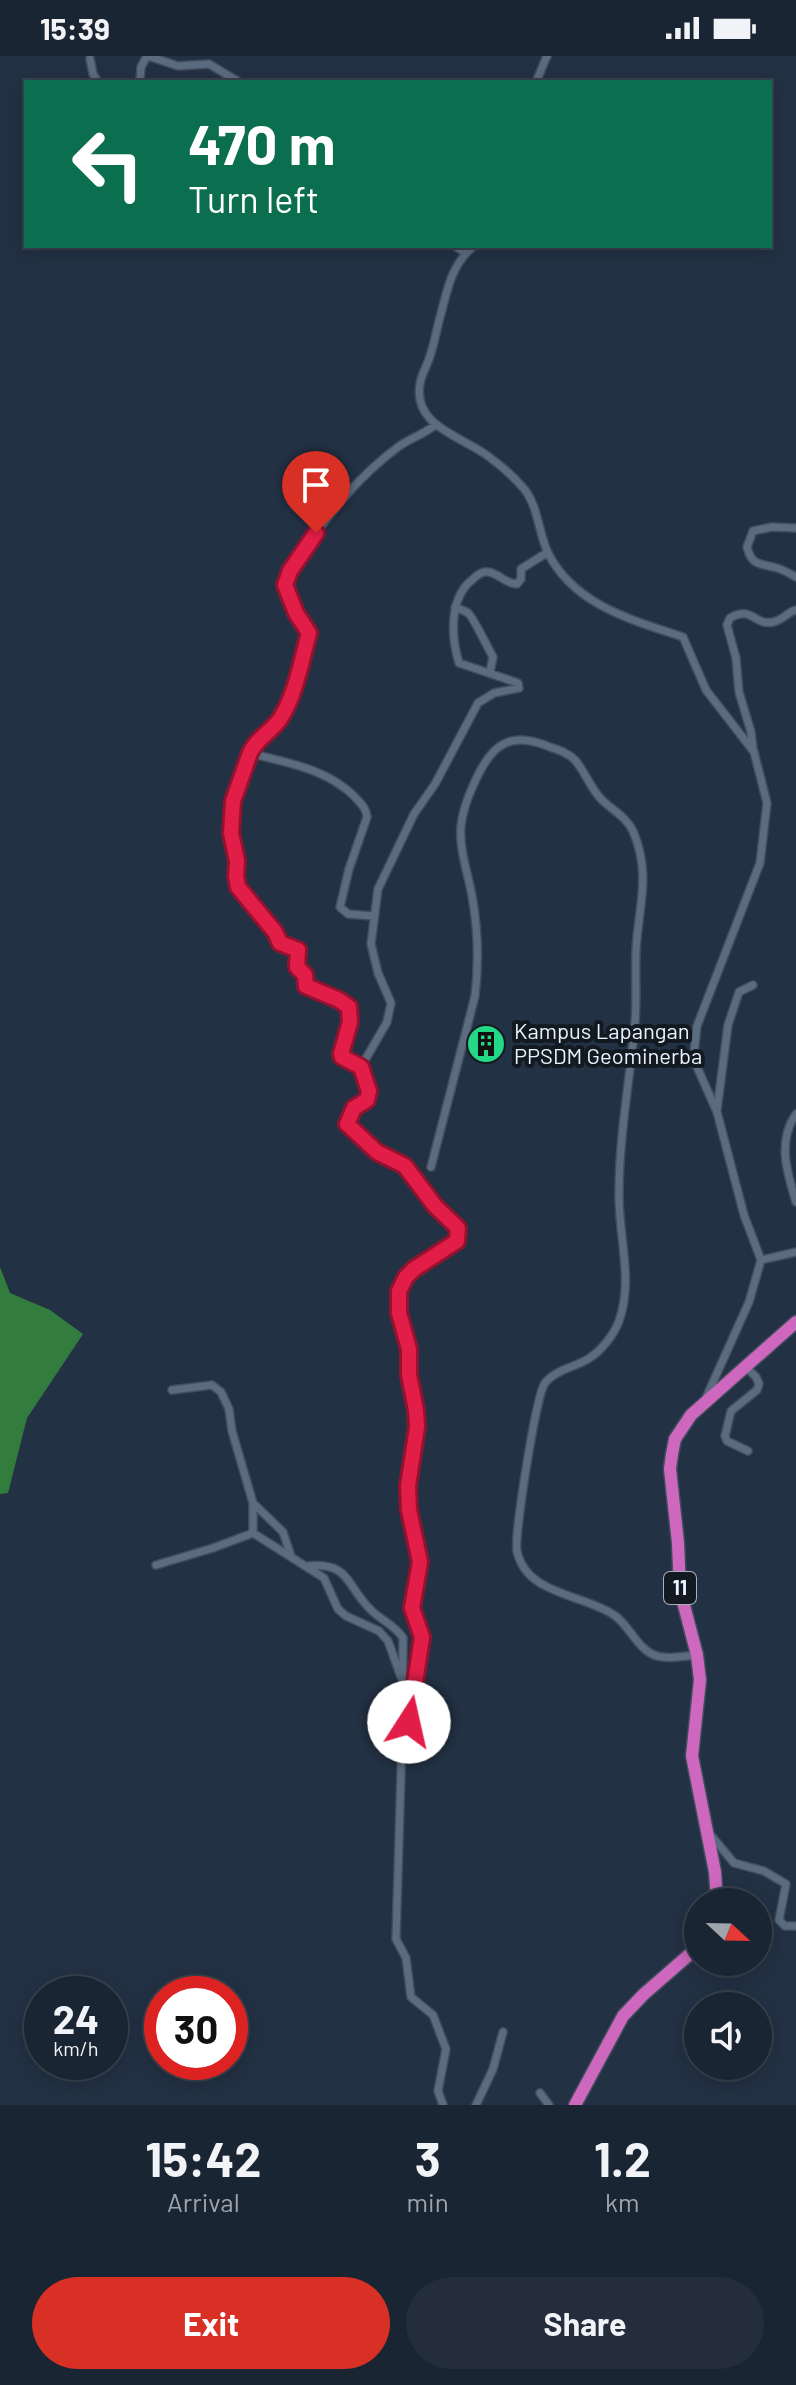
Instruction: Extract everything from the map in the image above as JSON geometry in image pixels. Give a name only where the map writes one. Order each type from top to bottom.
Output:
[{"type":"highway","name":"11","points":[[716,1888],[692,1756],[699,1697],[697,1655],[680,1590],[670,1469],[675,1439],[705,1400],[796,1322]]},
{"type":"highway","points":[[575,2105],[623,2016],[684,1959]]},
{"type":"street","points":[[140,80],[141,67],[148,56],[178,66],[209,64],[236,80]]},
{"type":"street","points":[[537,80],[547,56]]},
{"type":"street","points":[[90,59],[97,80]]},
{"type":"street","points":[[458,248],[465,253]]},
{"type":"street","points":[[471,248],[449,280],[430,357],[420,383],[419,400],[423,412],[435,425],[486,454],[526,492],[548,552],[574,586],[599,605],[683,637],[706,690],[754,752]]},
{"type":"street","points":[[402,1739],[409,1722],[422,1637],[412,1608],[420,1562],[409,1510],[408,1486],[417,1427],[416,1410],[409,1375],[409,1349],[399,1313],[399,1291],[414,1269],[457,1241],[459,1233],[455,1223],[435,1206],[405,1166],[377,1152],[347,1124],[354,1108],[367,1100],[369,1091],[361,1067],[341,1054],[350,1022],[349,1007],[306,986],[305,975],[297,967],[298,950],[280,943],[275,932],[238,887],[231,833],[233,801],[253,745],[280,719],[296,682],[309,633],[287,594],[285,585],[290,571],[329,513],[357,483],[401,445],[420,437],[435,425]]},
{"type":"street","points":[[796,528],[772,527],[753,531],[747,547],[752,561],[796,577]]},
{"type":"street","points":[[361,1067],[387,1022],[391,1003],[378,973],[371,944],[378,889],[414,814],[435,784],[478,703],[494,693],[519,688],[518,683],[459,663],[456,596],[478,574],[490,572],[511,585],[517,584],[521,579],[521,569],[548,552]]},
{"type":"street","points":[[455,607],[473,618],[481,640],[493,657],[490,672]]},
{"type":"street","points":[[705,1400],[749,1302],[761,1260],[744,1215],[717,1112],[700,1076],[694,1053],[697,1026],[723,964],[762,854],[767,803],[739,692],[736,658],[727,625],[730,618],[737,614],[747,613],[762,623],[770,623],[796,610]]},
{"type":"street","points":[[431,1167],[475,996],[478,972],[472,897],[462,844],[461,826],[467,798],[479,775],[502,744],[537,742],[567,753],[575,760],[600,799],[623,816],[632,829],[644,881],[636,950],[635,1026],[619,1159],[618,1198],[626,1284],[623,1310],[609,1340],[590,1358],[544,1384],[537,1404],[516,1526],[516,1549],[529,1576],[570,1598],[613,1615],[653,1654],[667,1657],[697,1655]]},
{"type":"street","points":[[250,753],[318,771],[344,786],[365,808],[367,817],[340,907],[348,914],[373,916]]},
{"type":"street","points":[[717,1112],[730,1016],[739,992],[753,985]]},
{"type":"street","points":[[796,1114],[786,1134],[784,1147],[796,1202]]},
{"type":"street","points":[[761,1260],[796,1252]]},
{"type":"street","points":[[745,1366],[759,1384],[757,1390],[731,1411],[725,1436],[727,1441],[748,1451]]},
{"type":"street","points":[[172,1390],[212,1385],[227,1400],[232,1431],[253,1503],[253,1533]]},
{"type":"street","points":[[253,1503],[283,1532],[291,1556]]},
{"type":"street","points":[[253,1533],[324,1578],[338,1609],[371,1626],[388,1641],[401,1677]]},
{"type":"street","points":[[156,1565],[253,1533]]},
{"type":"street","points":[[305,1567],[324,1565],[344,1574],[370,1610],[399,1630],[403,1638],[396,1939],[406,1958],[411,1997],[433,2015],[446,2049],[438,2091],[443,2105]]},
{"type":"street","points":[[353,1619],[378,1615]]},
{"type":"street","points":[[708,1832],[734,1863],[764,1871],[786,1884],[779,1920],[785,1926],[796,1926]]},
{"type":"street","points":[[476,2105],[493,2069],[503,2032]]},
{"type":"street","points":[[540,2093],[549,2105]]},
{"type":"green space","points":[[0,1267],[10,1293],[50,1310],[83,1334],[27,1418],[8,1493],[0,1494]]},
{"type":"place","name":"Kampus Lapangan PPSDM Geominerba","points":[[486,1044]]},
{"type":"route","points":[[316,533],[290,571],[285,585],[296,613],[309,633],[296,682],[280,719],[253,745],[233,801],[231,833],[238,887],[244,896],[275,932],[280,943],[297,948],[297,967],[305,975],[306,986],[349,1007],[350,1022],[341,1054],[361,1067],[369,1091],[367,1100],[354,1108],[347,1124],[377,1152],[405,1166],[435,1206],[458,1228],[457,1241],[414,1269],[399,1291],[399,1313],[409,1349],[409,1375],[415,1394],[417,1427],[408,1486],[412,1530],[420,1562],[412,1608],[422,1637],[409,1722]]}]
